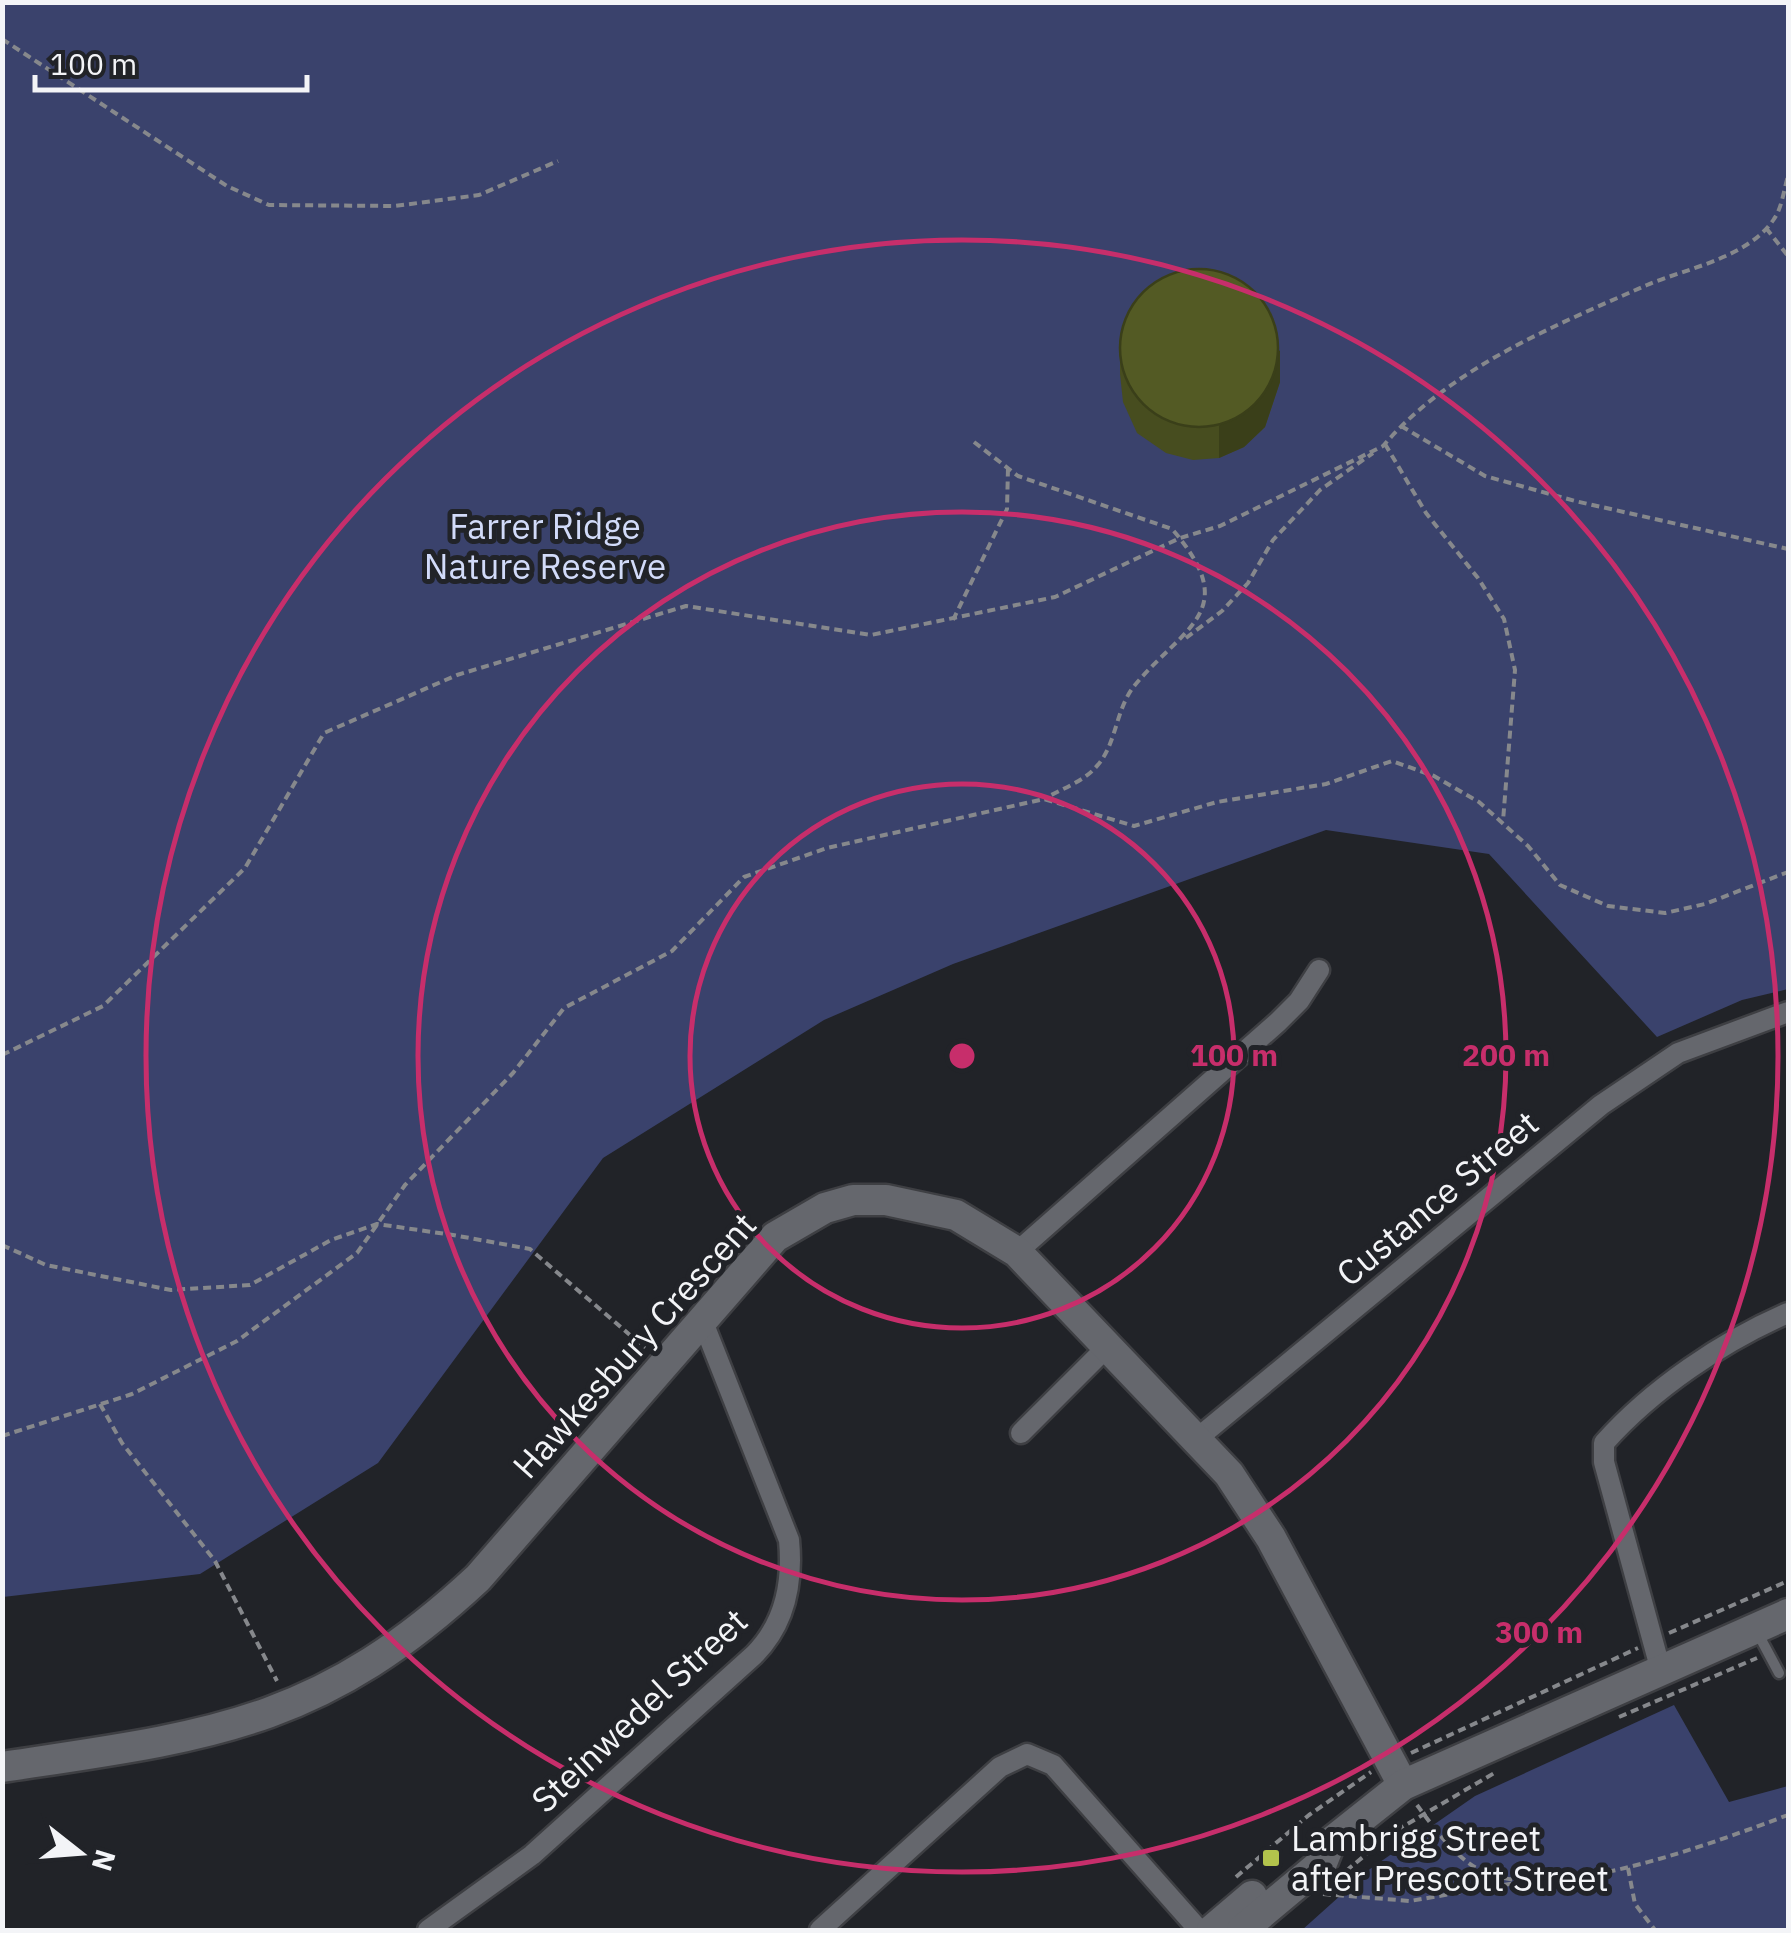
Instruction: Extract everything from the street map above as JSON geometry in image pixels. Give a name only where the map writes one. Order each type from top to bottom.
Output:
[{"type":"street","points":[[1017,1252],[1278,1022],[1299,1001],[1319,970]]},
{"type":"street","name":"Custance Street","points":[[1199,1437],[1602,1104],[1678,1054],[1714,1036],[1788,1012]]},
{"type":"street","name":"Hawkesbury Crescent","points":[[2,1766],[201,1736],[290,1706],[376,1662],[442,1612],[478,1578],[701,1317],[775,1237],[825,1208],[853,1200],[918,1204],[956,1216],[1017,1252],[1106,1348],[1199,1437],[1251,1504],[1271,1538],[1403,1786]]},
{"type":"street","points":[[1661,1671],[1604,1462],[1604,1443],[1678,1378],[1788,1312]]},
{"type":"street","name":"Steinwedel Street","points":[[428,1930],[501,1880],[591,1802],[754,1655],[769,1640],[779,1618],[792,1570],[788,1540],[701,1317]]},
{"type":"street","points":[[1021,1434],[1106,1348]]},
{"type":"street","points":[[1242,1930],[1322,1862],[1330,1844],[1403,1786],[1661,1671],[1762,1641],[1788,1614]]},
{"type":"street","points":[[820,1930],[1000,1767],[1027,1754],[1053,1765],[1200,1930]]},
{"type":"street","points":[[1212,1930],[1315,1844],[1330,1844]]},
{"type":"lane","points":[[1762,1641],[1779,1672]]},
{"type":"path","points":[[2,38],[227,186],[270,206],[395,206],[479,195],[558,162]]},
{"type":"path","points":[[2,1436],[132,1394],[237,1341],[358,1253],[405,1184],[513,1074],[564,1008],[672,952],[744,877],[826,848],[1044,799],[1094,770],[1133,686],[1222,610],[1248,582],[1273,540],[1320,490],[1384,445],[1400,425],[1450,386],[1546,329],[1718,259],[1766,228],[1776,218],[1788,176]]},
{"type":"path","points":[[1766,228],[1788,256]]},
{"type":"path","points":[[1400,425],[1484,476],[1788,549]]},
{"type":"path","points":[[974,442],[1018,476],[1172,529],[1200,568],[1204,596],[1194,626],[1178,644]]},
{"type":"path","points":[[2,1055],[103,1006],[245,868],[324,732],[456,675],[686,606],[871,635],[1055,598],[1180,538],[1220,526],[1384,445]]},
{"type":"path","points":[[1384,445],[1426,513],[1478,578],[1504,619],[1516,670],[1503,823]]},
{"type":"path","points":[[953,620],[1007,509],[1008,468]]},
{"type":"path","points":[[1044,799],[1134,826],[1217,802],[1326,784],[1392,762],[1434,776],[1480,802],[1560,885],[1608,906],[1665,913],[1705,904],[1788,872]]},
{"type":"path","points":[[2,1245],[46,1265],[171,1290],[250,1286],[331,1240],[377,1224],[530,1249],[662,1362]]},
{"type":"path","points":[[100,1404],[122,1442],[216,1561],[290,1706]]},
{"type":"path","points":[[1608,1722],[1762,1641]]},
{"type":"path","points":[[1311,1899],[1392,1833],[1500,1769]]},
{"type":"path","points":[[1403,1786],[1440,1836],[1482,1871],[1530,1880]]},
{"type":"path","points":[[1318,1893],[1410,1900],[1628,1865],[1670,1858],[1788,1815]]},
{"type":"path","points":[[1628,1865],[1635,1904],[1655,1930]]},
{"type":"green space","name":"Farrer Ridge Nature Reserve","points":[[2,3],[1788,3],[1788,989],[1742,1000],[1657,1037],[1489,854],[1326,830],[953,964],[824,1020],[603,1158],[378,1463],[200,1574],[3,1597]]},
{"type":"green space","points":[[1674,1705],[1729,1802],[1788,1786],[1788,1930],[1302,1930],[1370,1869],[1475,1796]]},
{"type":"building","points":[[1199,269],[1229,275],[1255,292],[1272,318],[1278,348],[1272,378],[1255,404],[1229,421],[1199,427],[1169,421],[1143,404],[1126,378],[1120,348],[1126,318],[1143,292],[1169,275]]},
{"type":"place","name":"Lambrigg Street after Prescott Street","points":[[1271,1858]]}]
